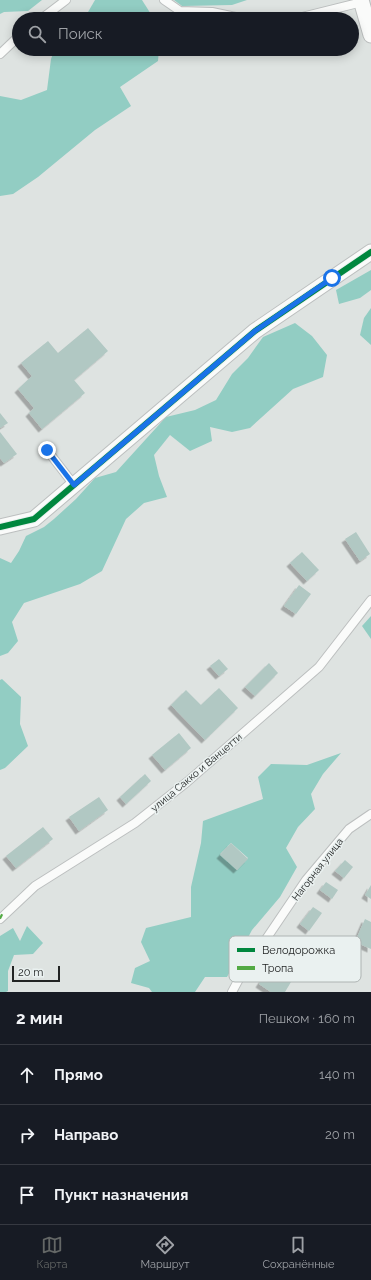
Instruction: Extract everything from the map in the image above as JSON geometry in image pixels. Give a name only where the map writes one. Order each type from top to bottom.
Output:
[{"type":"street","points":[[364,1],[371,35]]},
{"type":"street","points":[[0,527],[34,519],[255,331],[371,252]]},
{"type":"lane","points":[[164,0],[180,11],[212,12]]},
{"type":"lane","points":[[50,12],[63,1]]},
{"type":"lane","points":[[321,12],[364,1]]},
{"type":"lane","points":[[0,54],[12,43]]},
{"type":"lane","points":[[47,450],[74,485]]},
{"type":"lane","name":"улица Сакко и Ванцетти","points":[[0,919],[35,886],[135,822],[187,782],[319,667],[371,600]]},
{"type":"lane","name":"Нагорная улица","points":[[268,936],[306,880],[349,829],[371,814]]},
{"type":"lane","name":"Нагорная улица","points":[[232,992],[237,982]]},
{"type":"green space","points":[[0,0],[42,0],[28,11],[4,12],[0,14]]},
{"type":"green space","points":[[95,0],[142,0],[150,12],[88,12]]},
{"type":"green space","points":[[174,0],[247,0],[232,5],[182,6]]},
{"type":"green space","points":[[52,56],[158,56],[158,61],[120,87],[131,106],[95,130],[38,177],[13,194],[0,196],[0,96],[21,100],[47,90]]},
{"type":"green space","points":[[371,270],[371,290],[360,298],[339,304],[336,290]]},
{"type":"green space","points":[[371,308],[371,345],[360,335],[364,318]]},
{"type":"green space","points":[[295,323],[312,336],[327,355],[323,377],[293,389],[250,428],[232,432],[210,427],[212,441],[190,451],[170,435],[154,455],[159,476],[167,497],[144,503],[126,519],[102,571],[80,584],[24,603],[12,622],[18,641],[8,653],[0,656],[0,558],[11,563],[26,536],[44,527],[54,519],[76,499],[95,478],[116,472],[166,417],[195,410],[216,400],[232,374],[248,358],[263,337]]},
{"type":"green space","points":[[371,616],[371,639],[362,626]]},
{"type":"green space","points":[[2,679],[21,697],[20,724],[28,746],[5,768],[0,770],[0,680]]},
{"type":"green space","points":[[341,753],[323,774],[311,794],[315,809],[298,827],[286,848],[297,867],[280,897],[252,930],[249,936],[229,936],[229,973],[227,977],[205,977],[195,992],[152,992],[149,988],[131,983],[135,968],[150,961],[141,942],[146,928],[191,917],[191,887],[201,843],[203,821],[263,799],[258,777],[271,764],[307,765]],"holes":[[[231,843],[248,858],[237,870],[220,854]]]},
{"type":"green space","points":[[27,926],[43,943],[33,954],[14,955],[8,971],[8,991],[0,992],[0,936],[13,928],[20,941]]},
{"type":"building","points":[[88,328],[108,351],[74,380],[85,393],[42,429],[29,413],[34,408],[18,389],[32,376],[21,363],[48,341],[58,353]]},
{"type":"building","points":[[0,413],[8,423],[0,428]]},
{"type":"building","points":[[0,432],[17,454],[4,463],[0,458]]},
{"type":"building","points":[[356,532],[370,554],[360,561],[345,539]]},
{"type":"building","points":[[302,552],[319,570],[307,581],[290,563]]},
{"type":"building","points":[[299,585],[311,594],[296,614],[284,606]]},
{"type":"building","points":[[219,659],[228,669],[219,676],[210,666]]},
{"type":"building","points":[[269,663],[278,673],[255,696],[245,687]]},
{"type":"building","points":[[219,688],[238,708],[205,740],[171,705],[186,690],[201,705]]},
{"type":"building","points":[[179,733],[191,748],[165,770],[152,755]]},
{"type":"building","points":[[145,774],[151,781],[126,804],[120,797]]},
{"type":"building","points":[[99,797],[108,810],[79,831],[69,817]]},
{"type":"building","points":[[43,827],[53,839],[16,868],[6,856]]},
{"type":"building","points":[[231,843],[248,859],[237,870],[220,855]]},
{"type":"building","points":[[345,860],[353,867],[344,878],[335,871]]},
{"type":"building","points":[[326,882],[338,890],[332,899],[320,890]]},
{"type":"building","points":[[371,885],[371,899],[365,895]]},
{"type":"building","points":[[313,907],[322,913],[309,931],[300,924]]},
{"type":"building","points":[[365,919],[371,922],[371,949],[361,945],[361,936],[358,936]]},
{"type":"building","points":[[260,982],[291,982],[285,992],[271,992],[259,984]]},
{"type":"cycle path","points":[[0,527],[34,519],[255,331],[371,252]]},
{"type":"route","points":[[47,450],[74,485],[255,331],[332,278]]}]
